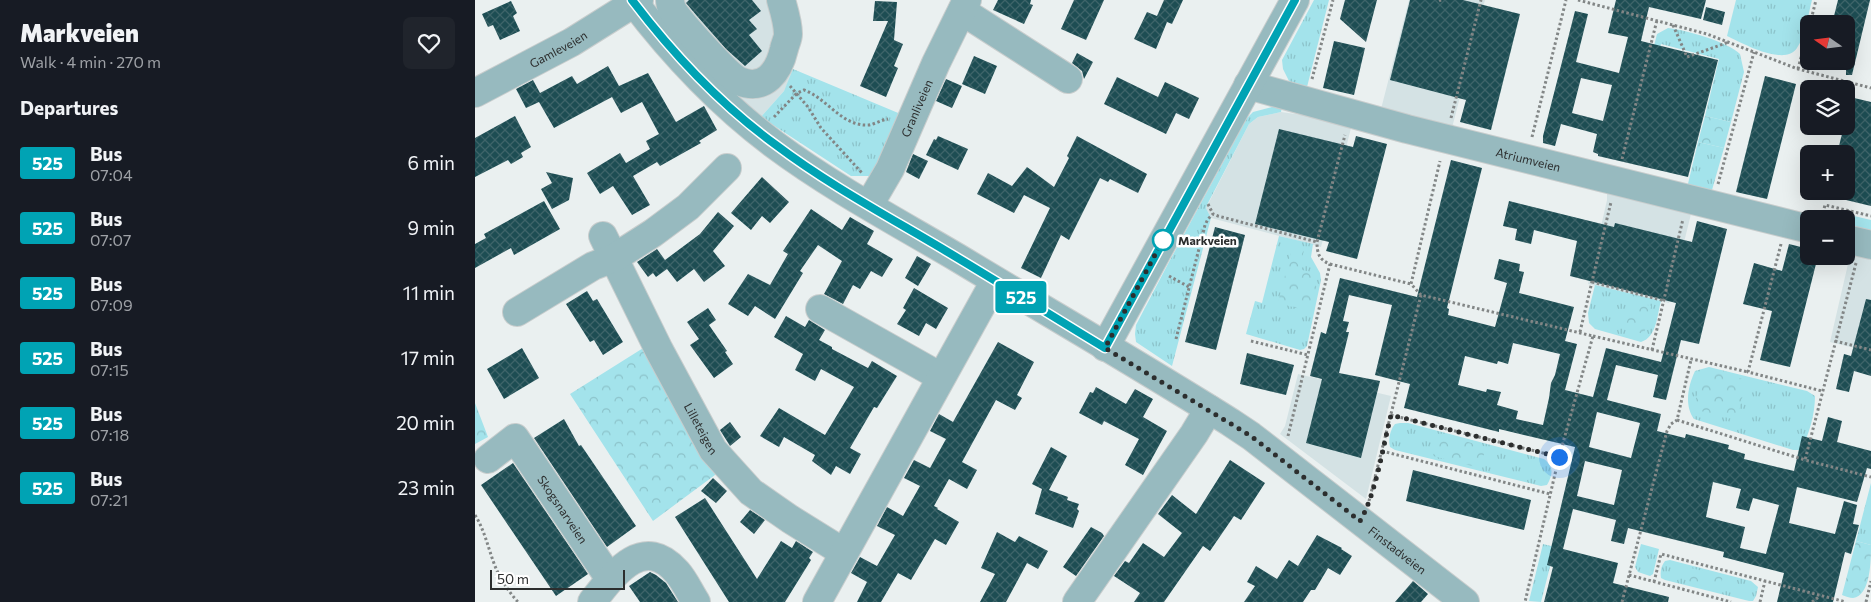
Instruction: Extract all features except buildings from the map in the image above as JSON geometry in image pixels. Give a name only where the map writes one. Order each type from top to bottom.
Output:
[{"type":"street","points":[[670,0],[676,15],[731,76],[744,82],[759,83],[771,76],[781,62],[788,34],[781,0]]},
{"type":"street","points":[[1105,348],[1295,0]]},
{"type":"street","name":"Gamleveien","points":[[475,93],[565,46],[635,1]]},
{"type":"street","name":"Finstadveien","points":[[635,1],[681,60],[729,107],[790,155],[868,193],[995,281],[1251,436],[1465,602]]},
{"type":"street","name":"Granliveien","points":[[868,193],[885,179],[936,63],[965,5],[1068,78]]},
{"type":"street","name":"Atriumveien","points":[[1249,84],[1350,114],[1798,226]]},
{"type":"street","points":[[517,312],[593,266],[609,247],[653,233],[688,207],[727,168]]},
{"type":"street","name":"Lilleteigen","points":[[609,247],[659,350],[713,450],[751,492],[843,552]]},
{"type":"street","points":[[817,602],[843,552],[995,281]]},
{"type":"street","points":[[820,310],[941,377]]},
{"type":"street","points":[[1077,602],[1194,434],[1209,409]]},
{"type":"street","name":"Skogsnarveien","points":[[487,459],[515,438],[610,579]]},
{"type":"street","points":[[592,602],[610,579],[634,558],[646,556],[655,557],[663,561],[677,572],[696,602]]},
{"type":"path","points":[[1306,102],[1333,0]]},
{"type":"path","points":[[1526,159],[1566,0]]},
{"type":"path","points":[[1578,0],[1673,24],[1799,68],[1871,88]]},
{"type":"path","points":[[1811,15],[1815,0]]},
{"type":"path","points":[[1673,24],[1687,57],[1729,42]]},
{"type":"path","points":[[1652,350],[1665,301],[1754,52]]},
{"type":"path","points":[[1799,68],[1800,64]]},
{"type":"path","points":[[771,120],[797,93],[804,90],[814,94],[846,119],[858,124],[871,125],[885,119],[895,118],[911,121]]},
{"type":"path","points":[[797,93],[821,128],[854,163],[868,193]]},
{"type":"path","points":[[1350,114],[1317,242],[1319,257],[1323,262],[1411,284]]},
{"type":"path","points":[[1205,200],[1213,214]]},
{"type":"path","points":[[1824,210],[1825,205],[1846,210]]},
{"type":"path","points":[[1855,212],[1871,216]]},
{"type":"path","points":[[1213,214],[1317,242]]},
{"type":"path","points":[[1176,339],[1205,225],[1213,214]]},
{"type":"path","points":[[1748,372],[1798,226]]},
{"type":"path","points":[[1805,460],[1859,242]]},
{"type":"path","points":[[1279,457],[1291,426],[1330,264]]},
{"type":"path","points":[[1167,275],[1189,287]]},
{"type":"path","points":[[1592,282],[1665,301]]},
{"type":"path","points":[[1360,521],[1366,510],[1382,452],[1421,295],[1822,391]]},
{"type":"path","points":[[1525,602],[1559,457],[1593,336]]},
{"type":"path","points":[[1251,341],[1308,356]]},
{"type":"path","points":[[1835,342],[1871,350]]},
{"type":"path","points":[[1622,602],[1667,431],[1671,424],[1677,420],[1691,360]]},
{"type":"path","points":[[1391,415],[1559,457]]},
{"type":"path","points":[[1677,420],[1805,460],[1871,477]]},
{"type":"path","points":[[1382,452],[1550,494]]},
{"type":"path","points":[[475,515],[483,527],[495,567],[510,593],[518,602]]},
{"type":"path","points":[[1654,582],[1661,554],[1843,602]]},
{"type":"path","points":[[1629,575],[1731,602]]},
{"type":"path","points":[[1760,602],[1765,581]]},
{"type":"path","points":[[1865,602],[1871,581]]},
{"type":"path","points":[[1812,602],[1820,595]]},
{"type":"shaded area","points":[[668,0],[789,0],[797,49],[791,77],[784,91],[761,117],[740,99],[668,19]]},
{"type":"shaded area","points":[[1409,0],[1485,0],[1453,124],[1455,129],[1381,109]]},
{"type":"shaded area","points":[[1281,112],[1324,118],[1353,125],[1321,247],[1211,218],[1206,208],[1249,124],[1258,117]]},
{"type":"shaded area","points":[[1607,187],[1698,209],[1691,214],[1669,303],[1588,284],[1607,200]]},
{"type":"shaded area","points":[[1855,252],[1871,256],[1871,352],[1830,342],[1848,265],[1855,265]]},
{"type":"shaded area","points":[[1298,374],[1391,396],[1366,499],[1280,434],[1285,426]]},
{"type":"green space","points":[[1314,0],[1329,0],[1307,87],[1291,85],[1283,69],[1282,60]]},
{"type":"green space","points":[[1736,0],[1812,0],[1809,15],[1800,15],[1800,43],[1791,53],[1783,55],[1763,52],[1727,36]]},
{"type":"green space","points":[[1668,28],[1706,37],[1726,45],[1740,54],[1744,72],[1731,122],[1705,116],[1719,59],[1661,44],[1633,156],[1627,154],[1657,34]]},
{"type":"green space","points":[[793,69],[903,115],[874,176],[851,176],[761,117],[784,91]]},
{"type":"green space","points":[[1279,105],[1282,107],[1281,112],[1258,117],[1249,124],[1208,203],[1206,208],[1211,218],[1172,366],[1136,342],[1136,325],[1247,118],[1253,112]]},
{"type":"green space","points":[[1705,116],[1731,122],[1724,148],[1698,142]]},
{"type":"green space","points":[[1698,142],[1724,148],[1712,190],[1706,194],[1686,192]]},
{"type":"green space","points":[[1855,216],[1871,220],[1871,239],[1855,235]]},
{"type":"green space","points":[[1279,236],[1313,244],[1311,257],[1320,273],[1321,280],[1307,346],[1300,350],[1246,334],[1255,301],[1262,303]]},
{"type":"green space","points":[[1293,244],[1305,247],[1299,269],[1313,273],[1312,279],[1317,288],[1311,312],[1278,303]]},
{"type":"green space","points":[[1595,285],[1661,301],[1655,325],[1650,335],[1641,342],[1595,329],[1589,323],[1588,313]]},
{"type":"green space","points":[[1632,301],[1651,306],[1644,334],[1625,329]]},
{"type":"green space","points":[[648,345],[719,472],[653,521],[570,394]]},
{"type":"green space","points":[[1709,367],[1807,391],[1815,396],[1811,424],[1801,450],[1793,450],[1694,419],[1688,402],[1690,383],[1695,371]]},
{"type":"green space","points":[[1704,369],[1747,380],[1736,420],[1693,409]]},
{"type":"green space","points":[[475,403],[488,437],[475,444]]},
{"type":"green space","points":[[1408,423],[1544,459],[1551,468],[1547,485],[1541,486],[1395,450],[1390,447],[1390,435],[1395,424]]},
{"type":"green space","points":[[1439,434],[1486,447],[1480,468],[1433,456]]},
{"type":"green space","points":[[1871,483],[1871,545],[1856,541]]},
{"type":"green space","points":[[1856,541],[1871,545],[1871,559],[1867,584],[1859,596],[1853,598],[1842,595]]},
{"type":"green space","points":[[1543,544],[1555,547],[1541,602],[1529,601]]},
{"type":"green space","points":[[1641,544],[1659,549],[1653,574],[1650,576],[1638,572],[1635,567]]},
{"type":"green space","points":[[1670,560],[1751,581],[1758,587],[1756,596],[1753,601],[1749,601],[1665,580],[1661,578],[1661,569],[1665,561]]},
{"type":"green space","points":[[1691,568],[1723,576],[1720,590],[1687,581]]},
{"type":"bus line","name":"525","points":[[632,0],[681,60],[729,107],[775,145],[844,190],[1105,348],[1295,0]]},
{"type":"place","name":"Markveien","points":[[1163,240]]},
{"type":"route","points":[[1163,240],[1105,348],[1251,436],[1360,521],[1370,497],[1391,415],[1559,457]]}]
